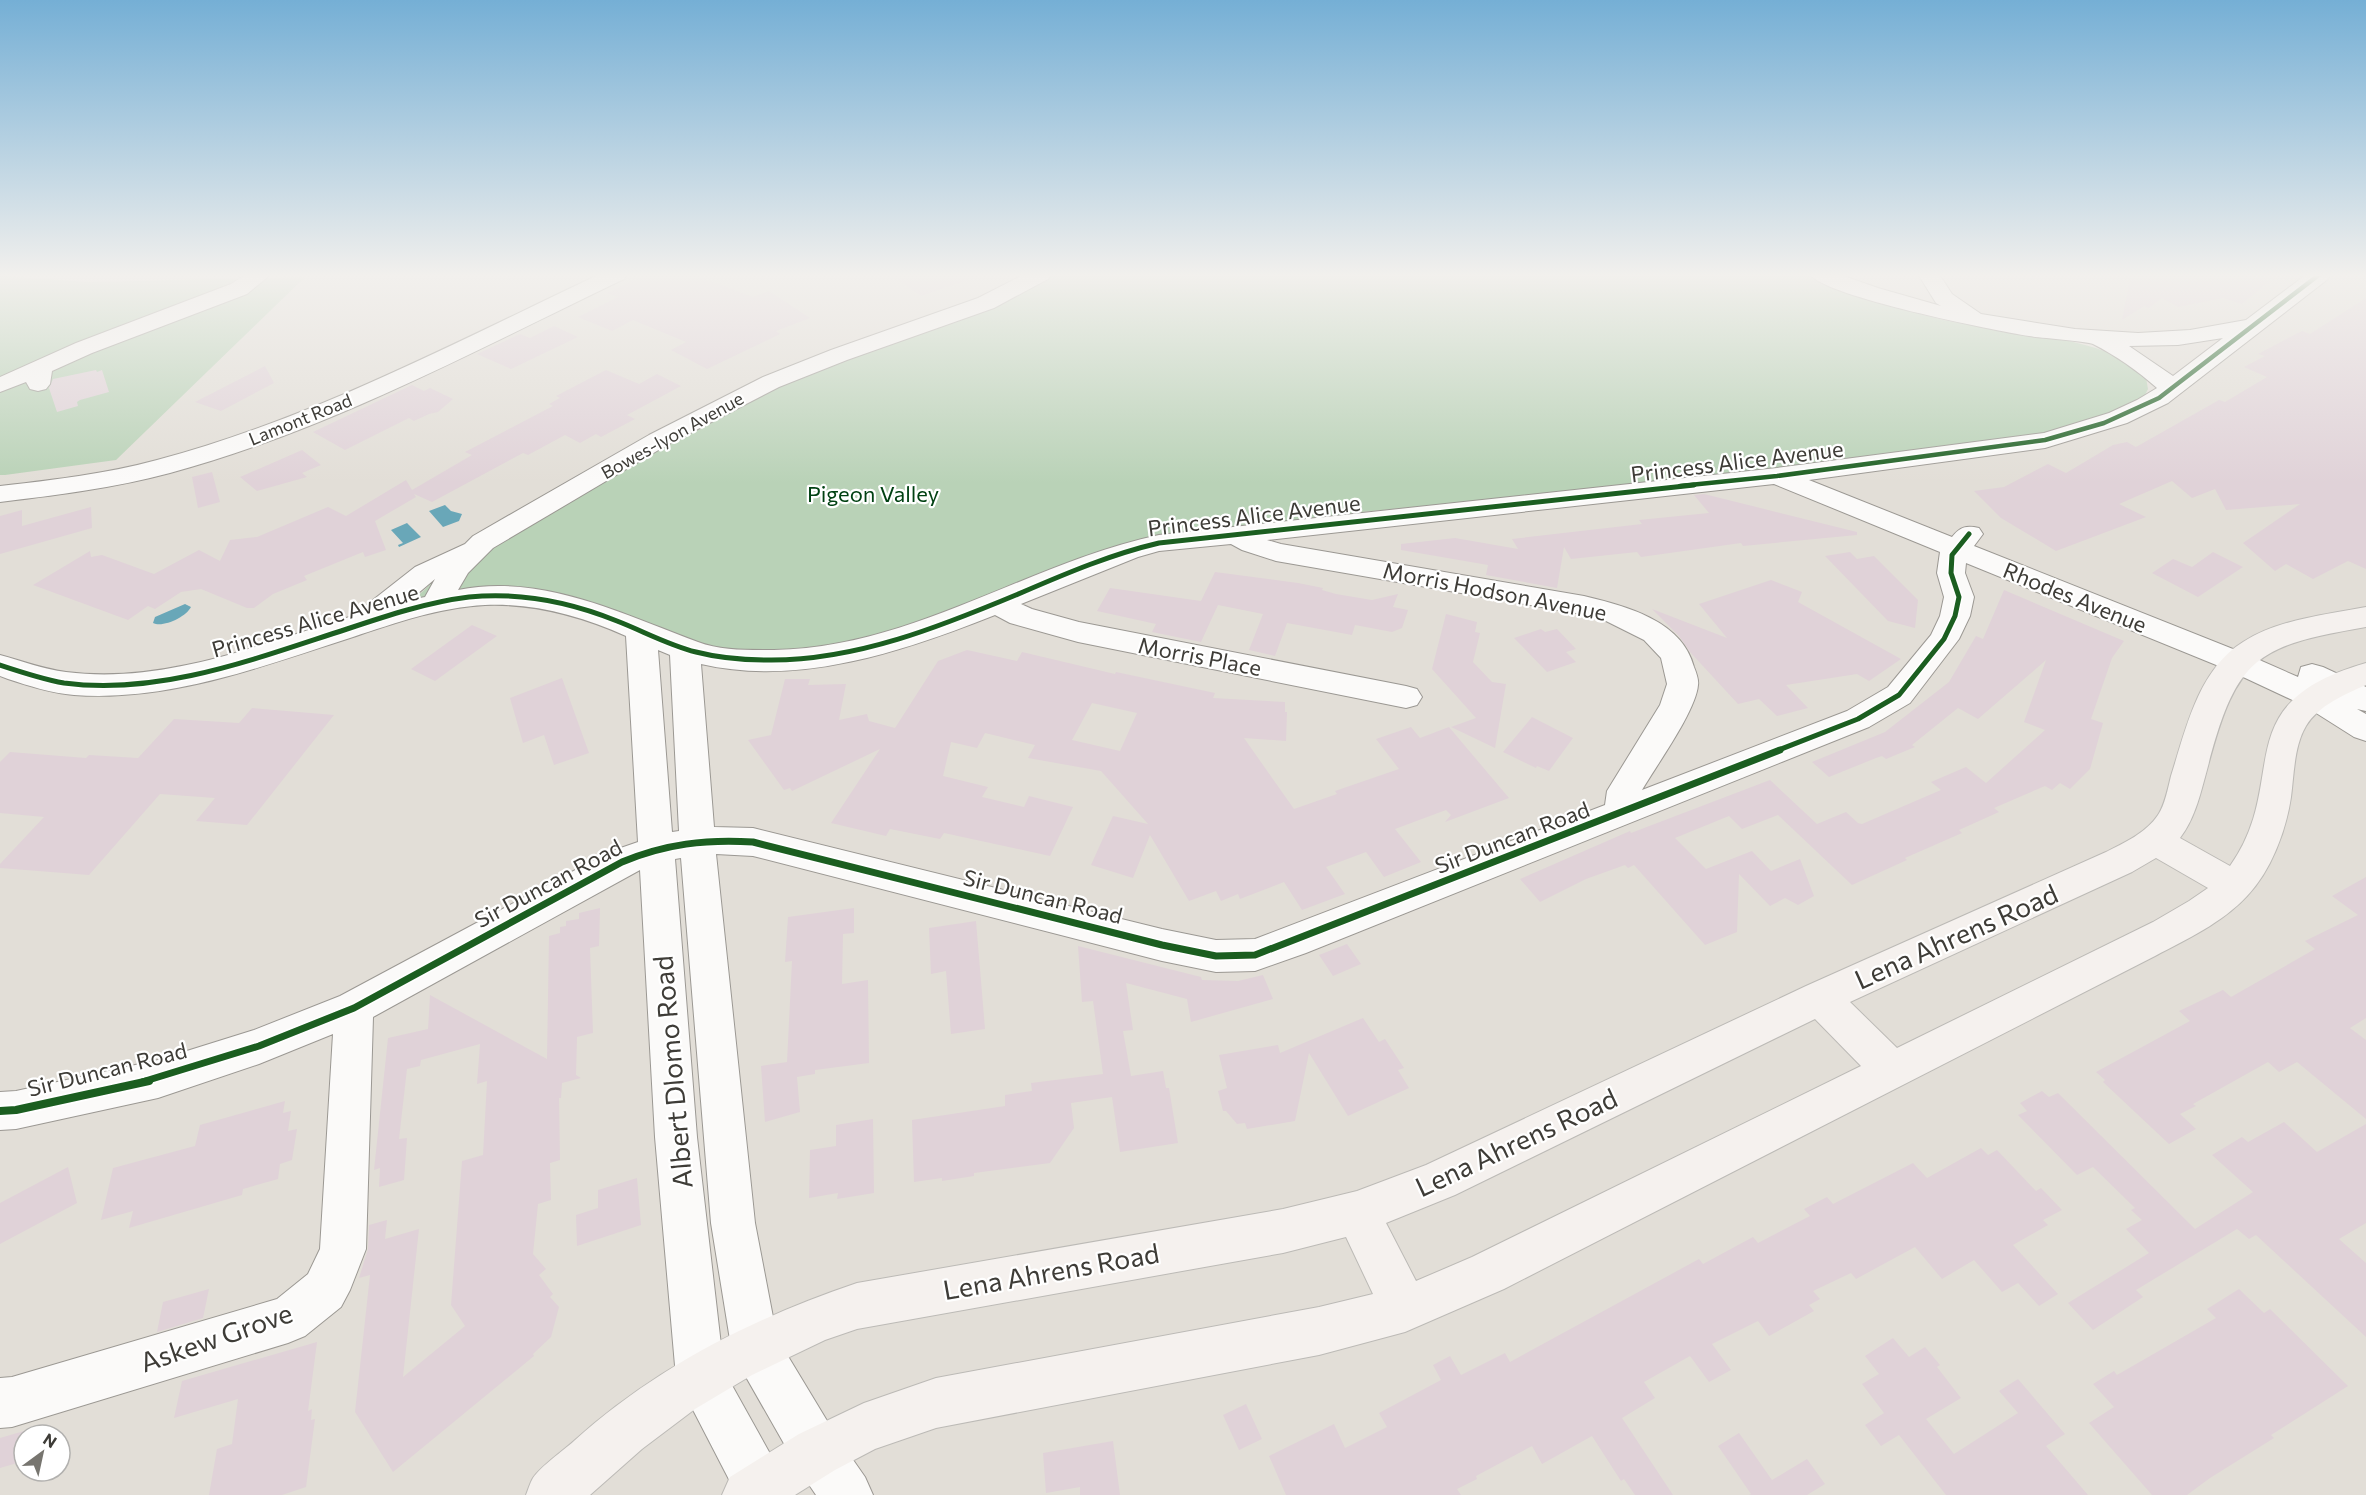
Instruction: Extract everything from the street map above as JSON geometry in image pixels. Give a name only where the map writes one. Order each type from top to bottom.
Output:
[{"type":"main road","name":"Lena Ahrens Road","points":[[552,1495],[625,1431],[700,1377],[755,1346],[812,1320],[857,1306],[1283,1231],[1357,1213],[1440,1180],[1820,998],[2119,862],[2156,841],[2174,820],[2215,691],[2246,656],[2278,637],[2311,627],[2366,617]]},
{"type":"main road","points":[[758,1492],[817,1452],[864,1428],[936,1403],[1319,1331],[1406,1309],[1488,1273],[2199,915],[2235,886],[2252,859],[2269,823],[2283,746],[2295,717],[2346,689]]},
{"type":"main road","points":[[2156,841],[2235,886]]},
{"type":"main road","points":[[1820,998],[1892,1070]]},
{"type":"main road","points":[[1357,1213],[1406,1309]]},
{"type":"street","points":[[1,385],[40,375],[84,348],[95,344]]},
{"type":"street","name":"Lamont Road","points":[[0,494],[71,487],[132,475],[205,456],[315,416],[468,344]]},
{"type":"street","name":"Bowes-lyon Avenue","points":[[436,603],[456,568],[475,549],[713,410],[771,382],[871,344]]},
{"type":"street","points":[[2107,344],[2126,352],[2148,366],[2172,388]]},
{"type":"street","name":"Princess Alice Avenue","points":[[0,665],[35,677],[65,682],[120,685],[243,663],[363,623],[436,603],[467,597],[503,596],[583,609],[706,655],[744,660],[789,660],[857,650],[918,634],[1103,559],[1140,547],[1777,476],[2045,440],[2089,429],[2131,414],[2172,388],[2229,344]]},
{"type":"street","name":"Rhodes Avenue","points":[[1817,471],[1963,542]]},
{"type":"street","name":"Rhodes Avenue","points":[[1777,476],[1963,542],[2246,656],[2346,689],[2366,729]]},
{"type":"street","name":"Morris Hodson Avenue","points":[[1238,536],[1252,544],[1276,552],[1584,604],[1616,614],[1655,633],[1676,655],[1683,684],[1676,705],[1624,791],[1621,814]]},
{"type":"street","name":"Sir Duncan Road","points":[[0,1111],[16,1110],[158,1079],[259,1046],[354,1008],[603,871],[655,848],[697,841],[753,842],[1216,956],[1255,955],[1621,814],[1858,719],[1899,694],[1944,639],[1955,616],[1959,597],[1951,573],[1952,555],[1963,542]]},
{"type":"street","points":[[363,623],[425,573],[475,549]]},
{"type":"street","name":"Morris Place","points":[[997,603],[1020,616],[1078,632],[1406,697]]},
{"type":"street","name":"Albert Dlomo Road","points":[[641,631],[676,1137],[700,1377],[758,1492]]},
{"type":"street","name":"Albert Dlomo Road","points":[[685,648],[697,841],[733,1223],[755,1346],[817,1452],[848,1495]]},
{"type":"street","name":"Askew Grove","points":[[0,1403],[12,1402],[288,1319],[319,1298],[334,1277],[343,1249],[354,1008]]},
{"type":"green space","points":[[0,344],[236,344],[116,460],[0,475]]},
{"type":"green space","name":"Pigeon Valley","points":[[877,344],[2079,344],[2121,358],[2145,372],[2148,389],[2143,399],[2129,411],[2039,436],[1771,472],[1362,512],[1177,535],[858,645],[760,653],[684,648],[556,601],[407,606],[468,549],[668,432]]},
{"type":"water","points":[[445,505],[451,511],[462,514],[459,521],[443,527],[429,511]]},
{"type":"water","points":[[407,523],[421,537],[399,547],[398,545],[403,543],[391,530]]},
{"type":"water","points":[[185,604],[191,607],[179,618],[168,623],[153,623],[155,617]]},
{"type":"building","points":[[499,344],[564,344],[511,369],[477,354]]},
{"type":"building","points":[[683,344],[760,344],[707,369],[671,350]]},
{"type":"building","points":[[2278,344],[2366,344],[2366,569],[2348,561],[2313,579],[2286,564],[2275,571],[2243,543],[2300,504],[2226,510],[2215,489],[2192,498],[2172,481],[2119,504],[2146,517],[2056,551],[2001,518],[1974,491],[2004,487],[2048,464],[2066,473],[2113,445],[2127,442],[2136,447],[2219,400],[2225,402],[2267,377],[2244,367],[2265,356],[2258,354]]},
{"type":"building","points":[[265,366],[274,383],[221,411],[195,402]]},
{"type":"building","points":[[96,370],[97,372],[102,370],[109,392],[80,400],[77,402],[78,406],[57,412],[49,388],[53,379]]},
{"type":"building","points":[[606,370],[639,384],[657,374],[681,386],[627,415],[635,419],[601,437],[596,434],[580,443],[565,435],[528,455],[523,453],[432,502],[414,494],[416,497],[375,521],[386,550],[365,557],[363,552],[304,576],[307,580],[273,594],[254,608],[247,608],[201,589],[181,592],[155,609],[148,606],[128,620],[33,585],[90,551],[91,557],[102,555],[154,574],[199,550],[220,561],[230,540],[257,537],[328,507],[346,516],[406,480],[412,490],[472,455],[465,452],[553,406],[549,404],[560,398],[556,396]]},
{"type":"building","points":[[412,385],[424,391],[430,388],[453,399],[438,412],[414,421],[409,418],[345,450],[313,432]]},
{"type":"building","points":[[302,450],[321,465],[302,473],[307,477],[257,491],[240,477]]},
{"type":"building","points":[[212,472],[220,502],[198,508],[192,477]]},
{"type":"building","points":[[1704,494],[1857,532],[1857,535],[1743,546],[1741,543],[1641,557],[1637,552],[1571,559],[1564,547],[1557,588],[1486,575],[1488,565],[1401,550],[1401,544],[1455,538],[1518,549],[1512,539],[1642,524],[1639,520],[1709,513],[1694,495]]},
{"type":"building","points":[[91,507],[92,528],[0,554],[0,516],[22,510],[22,526]]},
{"type":"building","points":[[1850,552],[1857,559],[1874,556],[1918,600],[1915,628],[1888,621],[1825,556]]},
{"type":"building","points":[[2213,552],[2243,567],[2198,597],[2152,573],[2173,559],[2192,567]]},
{"type":"building","points":[[1215,572],[1298,583],[1323,588],[1322,590],[1336,594],[1372,600],[1398,594],[1393,607],[1408,610],[1402,628],[1392,632],[1355,625],[1352,635],[1287,623],[1275,656],[1249,650],[1263,614],[1218,605],[1201,642],[1152,632],[1156,624],[1097,611],[1110,588],[1201,601]]},
{"type":"building","points":[[1771,580],[1802,592],[1798,602],[1901,659],[1869,681],[1857,674],[1786,685],[1808,708],[1777,716],[1759,699],[1738,704],[1690,652],[1679,636],[1652,609],[1727,638],[1699,604]]},
{"type":"building","points":[[2004,590],[2124,641],[2112,658],[2091,719],[2103,723],[2090,769],[2070,789],[2060,783],[2052,790],[2045,786],[1994,808],[1999,812],[1959,830],[1962,833],[1852,885],[1778,815],[1742,829],[1729,816],[1675,838],[1706,869],[1752,851],[1771,871],[1800,859],[1814,896],[1798,905],[1785,898],[1770,906],[1739,874],[1737,932],[1705,945],[1634,865],[1628,868],[1625,865],[1586,879],[1540,902],[1520,879],[1630,831],[1631,833],[1770,780],[1817,824],[1846,812],[1862,824],[1941,790],[1931,782],[1966,767],[1986,783],[2045,730],[2024,722],[2046,660],[1978,719],[1958,708],[1912,745],[1915,747],[1886,759],[1882,756],[1876,758],[1829,777],[1812,762],[1885,732],[1949,682],[1976,636],[1983,639]]},
{"type":"building","points":[[1446,614],[1477,622],[1475,632],[1480,633],[1473,662],[1492,682],[1506,684],[1495,748],[1451,727],[1476,718],[1432,669]]},
{"type":"building","points":[[472,625],[497,636],[435,681],[411,669]]},
{"type":"building","points":[[1541,629],[1545,632],[1557,629],[1576,649],[1566,652],[1576,662],[1547,672],[1514,638]]},
{"type":"building","points":[[967,650],[1017,661],[1022,652],[1115,674],[1116,672],[1215,693],[1213,698],[1285,702],[1286,741],[1244,738],[1294,809],[1337,794],[1335,791],[1399,769],[1376,739],[1411,727],[1420,738],[1449,727],[1509,798],[1445,822],[1451,815],[1446,810],[1395,829],[1421,862],[1384,877],[1366,852],[1326,867],[1345,894],[1302,910],[1284,882],[1240,899],[1238,894],[1221,901],[1216,891],[1189,901],[1150,835],[1133,878],[1091,865],[1113,816],[1148,824],[1101,771],[1028,758],[1035,745],[985,733],[977,748],[951,742],[943,776],[988,787],[982,797],[1024,807],[1029,796],[1073,807],[1050,856],[944,833],[940,839],[890,829],[886,836],[831,823],[880,749],[792,791],[790,788],[784,790],[748,740],[771,735],[785,679],[810,679],[808,685],[846,684],[839,720],[867,714],[869,721],[895,728],[938,661]],"holes":[[[1092,703],[1137,713],[1120,751],[1072,740]]]},
{"type":"building","points":[[562,678],[589,753],[554,765],[544,735],[523,743],[510,698]]},
{"type":"building","points":[[252,708],[334,715],[247,825],[196,821],[215,798],[160,794],[89,875],[0,868],[0,864],[44,817],[0,813],[0,762],[10,752],[86,758],[89,755],[138,758],[174,719],[239,723]]},
{"type":"building","points":[[1532,717],[1573,738],[1549,771],[1537,766],[1536,768],[1503,752]]},
{"type":"building","points":[[2366,877],[2366,1018],[2350,1028],[2366,1040],[2366,1119],[2297,1062],[2279,1072],[2268,1062],[2193,1104],[2196,1106],[2180,1114],[2196,1129],[2169,1144],[2103,1082],[2105,1080],[2096,1072],[2190,1021],[2179,1011],[2223,990],[2231,997],[2315,949],[2305,941],[2358,915],[2332,896]]},
{"type":"building","points":[[600,908],[599,946],[590,948],[593,1033],[577,1037],[576,1075],[581,1078],[562,1083],[561,1098],[559,1098],[560,1160],[550,1163],[551,1200],[538,1204],[533,1254],[546,1269],[539,1275],[553,1294],[550,1297],[559,1307],[551,1337],[533,1354],[534,1356],[393,1472],[355,1412],[370,1275],[359,1278],[368,1249],[369,1225],[387,1220],[385,1239],[419,1229],[403,1377],[465,1326],[451,1305],[462,1161],[483,1155],[487,1081],[477,1084],[480,1044],[421,1060],[420,1066],[407,1069],[399,1139],[407,1138],[404,1180],[379,1187],[380,1168],[374,1170],[388,1038],[428,1029],[430,995],[547,1059],[549,936],[560,933],[560,927],[566,926],[566,921],[579,919],[579,913]]},
{"type":"building","points":[[854,908],[854,933],[843,934],[842,984],[868,980],[869,1063],[815,1070],[815,1074],[797,1077],[800,1112],[765,1122],[761,1066],[787,1062],[792,961],[785,962],[788,917]]},
{"type":"building","points":[[976,921],[985,1029],[951,1034],[946,971],[931,974],[929,928]]},
{"type":"building","points":[[1347,944],[1361,964],[1333,976],[1319,955]]},
{"type":"building","points":[[1078,946],[1201,977],[1202,980],[1238,981],[1263,975],[1273,999],[1191,1022],[1187,999],[1126,983],[1133,1030],[1123,1031],[1131,1076],[1163,1071],[1166,1088],[1169,1088],[1178,1143],[1120,1152],[1112,1097],[1071,1103],[1074,1128],[1050,1163],[974,1173],[974,1176],[942,1181],[942,1178],[914,1182],[912,1120],[1005,1106],[1005,1095],[1032,1091],[1031,1083],[1103,1074],[1093,1001],[1082,1002]]},
{"type":"building","points":[[1363,1018],[1379,1042],[1385,1039],[1404,1068],[1398,1070],[1409,1088],[1348,1116],[1309,1053],[1295,1121],[1247,1129],[1245,1123],[1237,1124],[1226,1111],[1223,1111],[1218,1091],[1227,1088],[1219,1055],[1278,1045],[1280,1053]]},
{"type":"building","points":[[2042,1091],[2049,1097],[2058,1093],[2195,1229],[2253,1192],[2212,1155],[2242,1137],[2248,1142],[2284,1122],[2317,1152],[2366,1124],[2366,1223],[2339,1239],[2366,1263],[2366,1337],[2256,1235],[2249,1239],[2237,1229],[2136,1290],[2143,1297],[2093,1330],[2068,1303],[2149,1253],[2126,1229],[2142,1220],[2131,1210],[2135,1208],[2093,1167],[2077,1175],[2018,1115],[2027,1111],[2020,1103]]},
{"type":"building","points":[[285,1101],[283,1113],[291,1111],[288,1131],[297,1129],[292,1160],[280,1164],[278,1179],[243,1189],[242,1195],[129,1228],[133,1211],[101,1220],[113,1168],[195,1146],[200,1125]]},
{"type":"building","points":[[873,1119],[874,1193],[837,1199],[838,1193],[809,1198],[810,1150],[836,1146],[836,1125]]},
{"type":"building","points":[[1981,1148],[1988,1155],[1997,1150],[2036,1191],[2041,1188],[2062,1210],[2043,1220],[2048,1225],[2013,1245],[2058,1294],[2039,1306],[2018,1283],[2002,1292],[1974,1260],[1942,1279],[1915,1247],[1856,1279],[1851,1273],[1813,1291],[1820,1299],[1809,1305],[1814,1311],[1769,1336],[1758,1321],[1712,1344],[1731,1370],[1709,1382],[1690,1356],[1644,1382],[1655,1398],[1622,1418],[1673,1495],[1635,1495],[1624,1479],[1621,1481],[1592,1436],[1542,1464],[1532,1446],[1476,1476],[1477,1479],[1457,1489],[1461,1495],[1286,1495],[1269,1456],[1334,1424],[1345,1448],[1387,1427],[1379,1413],[1441,1380],[1433,1365],[1450,1356],[1461,1375],[1505,1353],[1510,1362],[1699,1259],[1703,1264],[1753,1237],[1758,1243],[1810,1216],[1804,1209],[1827,1197],[1833,1204],[1913,1163],[1927,1178]]},
{"type":"building","points":[[68,1167],[77,1203],[0,1244],[0,1203]]},
{"type":"building","points":[[637,1178],[641,1225],[577,1246],[576,1215],[598,1208],[598,1190]]},
{"type":"building","points":[[209,1289],[203,1318],[157,1332],[163,1302]]},
{"type":"building","points":[[2239,1289],[2264,1313],[2270,1309],[2348,1386],[2271,1435],[2274,1438],[2187,1495],[2152,1495],[2089,1423],[2114,1407],[2093,1384],[2114,1371],[2117,1375],[2216,1318],[2207,1309]]},
{"type":"building","points":[[1893,1338],[1909,1357],[1925,1347],[1940,1365],[1937,1367],[1961,1398],[1926,1419],[1954,1454],[2018,1413],[1999,1391],[2018,1379],[2065,1434],[2046,1446],[2088,1495],[1946,1495],[1899,1435],[1881,1446],[1865,1425],[1884,1413],[1862,1384],[1879,1374],[1865,1356]]},
{"type":"building","points":[[317,1342],[308,1411],[312,1409],[311,1420],[315,1419],[306,1487],[282,1495],[209,1495],[217,1449],[232,1444],[238,1399],[174,1418],[182,1381]]},
{"type":"building","points":[[1246,1404],[1262,1439],[1239,1450],[1223,1415]]},
{"type":"building","points":[[1739,1433],[1772,1480],[1807,1459],[1825,1484],[1807,1495],[1749,1495],[1751,1494],[1718,1446]]},
{"type":"building","points":[[12,1434],[12,1464],[0,1468],[0,1438]]},
{"type":"building","points":[[1113,1441],[1120,1495],[1080,1495],[1080,1487],[1046,1493],[1043,1453]]},
{"type":"cycle path","points":[[0,665],[38,677],[76,684],[126,684],[175,678],[224,667],[415,608],[483,596],[522,597],[562,603],[600,614],[674,645],[708,655],[737,659],[796,660],[856,650],[910,635],[1098,561],[1159,543],[1777,476],[2045,440],[2090,428],[2145,406],[2159,398],[2229,344]]},
{"type":"cycle path","points":[[0,1111],[16,1110],[158,1079],[259,1046],[354,1008],[622,862],[670,846],[701,841],[753,842],[1162,945],[1216,956],[1255,955],[1858,719],[1899,695],[1944,639],[1955,616],[1959,597],[1951,573],[1952,555],[1969,534]]}]
